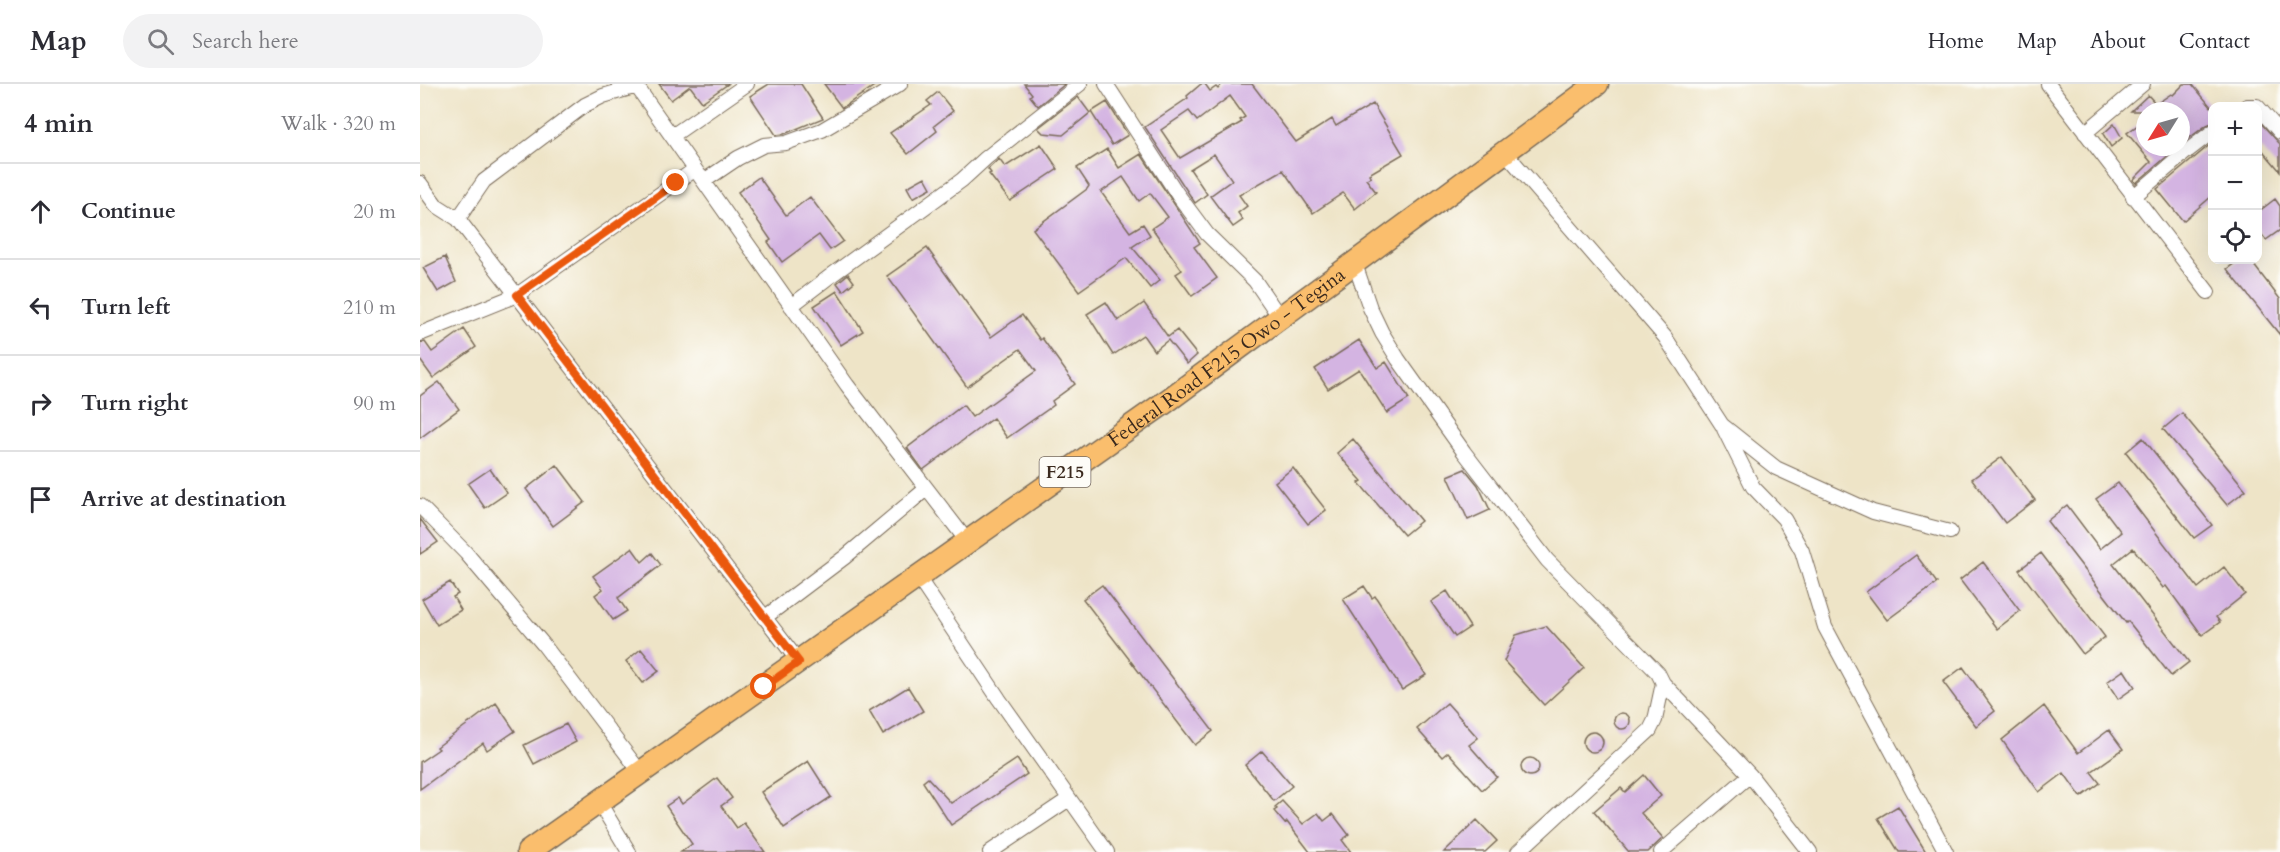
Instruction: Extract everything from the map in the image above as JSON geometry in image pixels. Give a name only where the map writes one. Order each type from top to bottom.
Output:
[{"type":"main road","name":"Federal Road F215 Owo - Tegina","points":[[528,852],[1167,401],[1279,316],[1597,84]]},
{"type":"street","points":[[672,136],[747,84]]},
{"type":"street","points":[[420,334],[517,295],[699,176],[764,145],[806,138],[900,84]]},
{"type":"street","points":[[791,306],[962,180],[986,158],[1080,84]]},
{"type":"street","points":[[1106,84],[1172,186],[1207,234],[1255,281],[1279,316]]},
{"type":"street","points":[[2048,84],[2208,292]]},
{"type":"street","points":[[2085,133],[2143,84]]},
{"type":"street","points":[[458,219],[484,181],[585,105],[603,96],[636,85],[847,386],[967,541]]},
{"type":"street","points":[[2262,111],[2280,132]]},
{"type":"street","points":[[2133,197],[2208,135]]},
{"type":"street","points":[[1504,151],[1665,337],[1722,424],[1753,486],[1784,519],[1802,551],[1825,627],[1946,852]]},
{"type":"street","points":[[420,183],[436,206],[458,219],[799,662]]},
{"type":"street","points":[[1354,261],[1370,308],[1398,359],[1464,452],[1547,560],[1658,673],[1663,682],[1750,775],[1810,852]]},
{"type":"street","points":[[1722,424],[1776,468],[1873,512],[1950,532]]},
{"type":"street","points":[[764,618],[845,557],[926,489]]},
{"type":"street","points":[[420,506],[466,553],[543,644],[641,773]]},
{"type":"street","points":[[917,576],[1107,852]]},
{"type":"street","points":[[1518,852],[1650,730],[1655,720],[1663,682]]},
{"type":"street","points":[[1660,852],[1750,775]]},
{"type":"street","points":[[990,852],[1069,799]]},
{"type":"street","points":[[599,802],[629,852]]},
{"type":"building","points":[[659,84],[728,84],[702,102],[690,86],[671,100]]},
{"type":"building","points":[[769,84],[801,84],[823,118],[776,135],[750,96]]},
{"type":"building","points":[[824,84],[877,84],[842,108]]},
{"type":"building","points":[[1024,84],[1065,84],[1038,106]]},
{"type":"building","points":[[1201,84],[1205,84],[1210,91],[1216,87],[1218,89],[1222,84],[1252,84],[1296,142],[1332,119],[1336,126],[1373,104],[1403,154],[1369,174],[1371,177],[1366,179],[1376,192],[1355,209],[1343,193],[1313,213],[1283,170],[1239,195],[1247,206],[1238,213],[1243,220],[1233,227],[1210,196],[1232,180],[1214,154],[1190,169],[1207,194],[1195,203],[1145,127],[1188,98],[1187,96]],"holes":[[[1230,96],[1245,117],[1240,120],[1242,122],[1180,158],[1161,130],[1189,111],[1197,121]]]},
{"type":"building","points":[[2184,84],[2192,84],[2208,103],[2208,125],[2190,137],[2190,102],[2159,102],[2173,95]]},
{"type":"building","points":[[938,92],[953,111],[934,126],[937,131],[908,154],[890,133],[931,105],[927,101]]},
{"type":"building","points":[[2148,95],[2154,102],[2141,102]]},
{"type":"building","points":[[1078,97],[1090,113],[1063,135],[1043,133],[1038,128]]},
{"type":"building","points":[[1107,102],[1128,135],[1112,145],[1091,112]]},
{"type":"building","points":[[2114,124],[2122,138],[2111,147],[2103,134]]},
{"type":"building","points":[[2262,124],[2280,144],[2280,171],[2262,150]]},
{"type":"building","points":[[2136,126],[2136,144],[2127,133]]},
{"type":"building","points":[[1041,144],[1058,169],[1010,201],[989,174],[991,173],[988,169],[999,159],[1005,167]]},
{"type":"building","points":[[2208,146],[2208,199],[2183,221],[2157,189]]},
{"type":"building","points":[[1107,149],[1119,168],[1141,154],[1200,243],[1194,247],[1217,278],[1192,296],[1176,274],[1182,270],[1152,228],[1168,217],[1150,193],[1139,201],[1123,177],[1101,192],[1130,232],[1143,224],[1150,235],[1132,247],[1160,280],[1150,288],[1126,258],[1079,291],[1033,229],[1087,189],[1089,186],[1077,168]]},
{"type":"building","points":[[2146,156],[2168,156],[2136,183],[2133,180],[2151,162]]},
{"type":"building","points":[[759,177],[786,215],[810,197],[843,241],[830,250],[819,235],[782,262],[768,242],[771,240],[738,192]]},
{"type":"building","points":[[925,177],[931,188],[913,198],[907,187]]},
{"type":"building","points":[[2275,199],[2280,206],[2280,230],[2266,240],[2262,235],[2262,209]]},
{"type":"building","points":[[927,248],[991,337],[1022,315],[1040,340],[1042,338],[1075,384],[1052,401],[1054,405],[1007,438],[993,418],[923,470],[907,448],[963,405],[972,417],[1036,371],[1020,349],[967,387],[887,276]]},
{"type":"building","points":[[445,257],[456,282],[438,292],[423,268]]},
{"type":"building","points":[[2234,264],[2253,264],[2280,299],[2280,335],[2227,269]]},
{"type":"building","points":[[848,274],[854,282],[843,291],[837,283]]},
{"type":"building","points":[[837,291],[863,331],[841,345],[814,306]]},
{"type":"building","points":[[1106,302],[1118,321],[1144,303],[1168,337],[1177,330],[1197,355],[1187,364],[1168,340],[1154,351],[1143,335],[1113,355],[1087,314]]},
{"type":"building","points":[[464,329],[476,347],[433,378],[420,360],[420,343],[425,342],[432,352]]},
{"type":"building","points":[[1359,340],[1377,368],[1386,362],[1409,399],[1387,413],[1359,369],[1328,389],[1315,369]]},
{"type":"building","points":[[439,382],[459,409],[420,438],[420,396]]},
{"type":"building","points":[[2182,413],[2246,490],[2227,505],[2163,429]]},
{"type":"building","points":[[2143,438],[2212,525],[2194,538],[2126,452]]},
{"type":"building","points":[[1353,439],[1421,521],[1404,535],[1359,483],[1362,481],[1337,453]]},
{"type":"building","points":[[2002,457],[2035,500],[2005,523],[1972,479]]},
{"type":"building","points":[[557,465],[585,502],[553,526],[526,489]]},
{"type":"building","points":[[1293,468],[1326,510],[1308,524],[1275,482]]},
{"type":"building","points":[[490,469],[507,493],[485,508],[468,484]]},
{"type":"building","points":[[1465,469],[1478,485],[1490,510],[1468,520],[1448,476]]},
{"type":"building","points":[[2118,483],[2198,588],[2224,567],[2245,594],[2216,617],[2220,622],[2202,635],[2166,586],[2163,588],[2133,548],[2113,564],[2189,662],[2171,676],[2128,621],[2126,623],[2047,521],[2067,505],[2100,549],[2121,532],[2096,499]]},
{"type":"building","points":[[420,519],[438,542],[420,554]]},
{"type":"building","points":[[632,548],[642,562],[652,553],[661,565],[618,598],[627,611],[613,620],[595,595],[603,589],[593,576]]},
{"type":"building","points":[[2041,553],[2105,637],[2083,654],[2019,570]]},
{"type":"building","points":[[1916,555],[1937,583],[1887,620],[1866,592]]},
{"type":"building","points":[[1983,562],[2020,611],[1997,629],[1960,580]]},
{"type":"building","points":[[450,582],[458,594],[453,597],[461,610],[437,625],[422,599]]},
{"type":"building","points":[[1102,585],[1213,731],[1195,745],[1083,599]]},
{"type":"building","points":[[1364,586],[1372,598],[1375,596],[1426,675],[1402,690],[1343,599]]},
{"type":"building","points":[[1447,591],[1470,627],[1455,637],[1431,602]]},
{"type":"building","points":[[1546,626],[1584,668],[1544,705],[1504,661],[1516,635]]},
{"type":"building","points":[[641,649],[659,671],[643,683],[626,661]]},
{"type":"building","points":[[1963,667],[1995,711],[1976,726],[1943,682]]},
{"type":"building","points":[[2124,670],[2135,687],[2118,699],[2107,682]]},
{"type":"building","points":[[908,687],[923,711],[883,735],[869,711]]},
{"type":"building","points":[[496,703],[515,731],[487,750],[483,743],[420,789],[420,762]]},
{"type":"building","points":[[1447,703],[1478,738],[1469,745],[1497,777],[1482,790],[1448,752],[1442,757],[1417,729]]},
{"type":"building","points":[[2044,706],[2078,753],[2109,730],[2123,749],[2091,772],[2100,783],[2081,797],[2064,773],[2039,792],[2002,740]]},
{"type":"building","points":[[1622,713],[1628,715],[1630,721],[1628,727],[1622,729],[1616,727],[1614,721],[1616,715]]},
{"type":"building","points":[[566,724],[576,742],[534,764],[524,745]]},
{"type":"building","points":[[1589,732],[1597,732],[1603,738],[1603,746],[1597,752],[1589,752],[1583,746],[1583,738]]},
{"type":"building","points":[[1262,751],[1292,786],[1274,801],[1245,765]]},
{"type":"building","points":[[1530,758],[1536,761],[1539,767],[1536,773],[1530,776],[1524,773],[1521,767],[1524,761]]},
{"type":"building","points":[[1017,759],[1027,774],[951,825],[923,782],[928,778],[951,803]]},
{"type":"building","points":[[808,761],[831,797],[784,828],[761,792]]},
{"type":"building","points":[[1644,775],[1661,796],[1641,813],[1663,838],[1648,852],[1629,852],[1594,811],[1621,788],[1625,792]]},
{"type":"building","points":[[717,778],[732,798],[721,806],[737,828],[744,823],[765,852],[681,852],[692,844],[666,806],[678,798],[682,804]]},
{"type":"building","points":[[1282,801],[1303,824],[1318,813],[1324,821],[1333,814],[1349,835],[1342,840],[1351,852],[1310,852],[1287,822],[1285,824],[1274,811]]},
{"type":"building","points":[[1898,806],[1926,852],[1899,852],[1878,818]]},
{"type":"building","points":[[1477,820],[1497,841],[1485,852],[1444,852]]},
{"type":"route","points":[[676,183],[517,295],[799,662],[764,687]]}]
